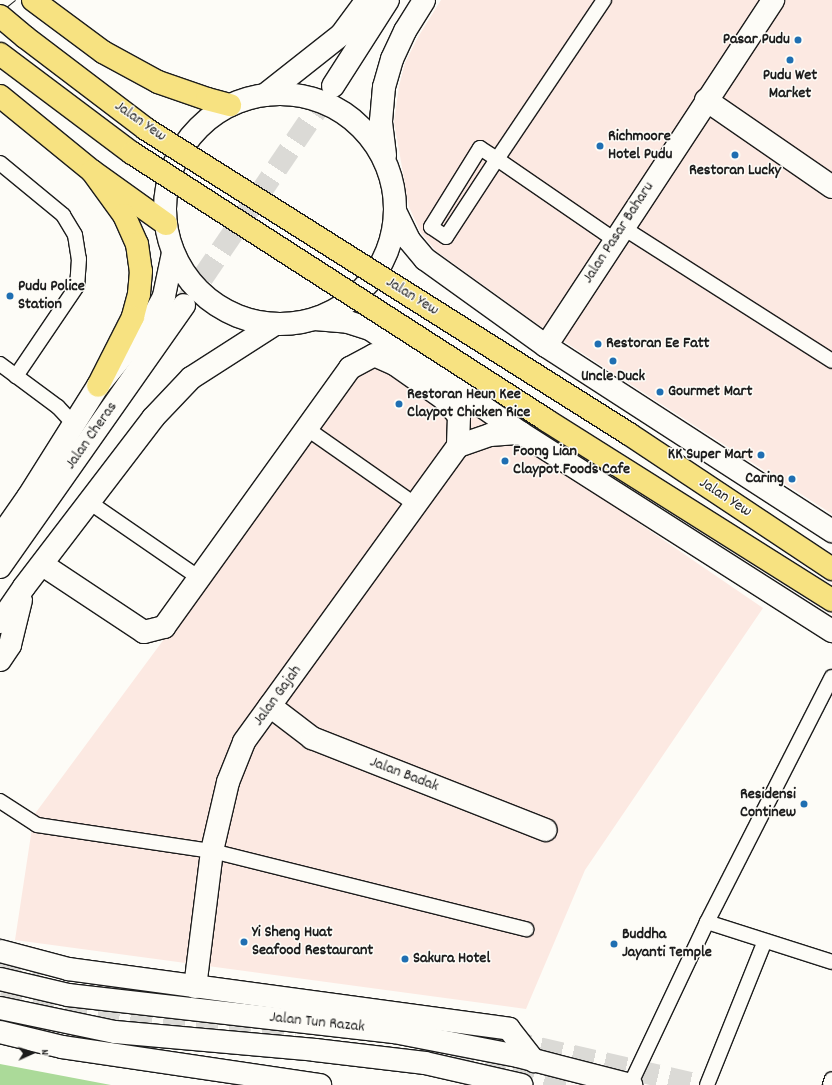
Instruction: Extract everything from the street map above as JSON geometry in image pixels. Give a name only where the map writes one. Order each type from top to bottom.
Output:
[{"type":"main road","points":[[33,0],[103,52],[158,82],[207,99],[230,105]]},
{"type":"main road","name":"Jalan Yew","points":[[0,16],[24,37],[146,128],[629,434],[832,569]]},
{"type":"main road","name":"Jalan Yew","points":[[0,54],[132,153],[546,420],[832,600]]},
{"type":"main road","points":[[0,96],[33,121],[92,171],[166,224]]},
{"type":"main road","points":[[92,171],[124,215],[137,244],[141,271],[139,294],[133,317],[98,386]]},
{"type":"street","points":[[265,95],[341,35],[367,0]]},
{"type":"street","points":[[333,86],[388,0]]},
{"type":"street","points":[[386,165],[376,143],[359,123],[334,105],[309,96],[290,93],[265,95],[230,105],[200,125],[178,154],[166,188],[166,224],[173,253],[187,279],[207,301],[228,315],[253,322],[275,324],[293,323],[311,319],[338,307],[351,298],[375,273],[390,244],[396,213],[386,165],[381,121],[384,87],[392,59],[405,32],[424,0]]},
{"type":"street","name":"Jalan Pasar Baharu","points":[[546,346],[773,0]]},
{"type":"street","points":[[706,100],[832,187]]},
{"type":"street","name":"Jalan Yew","points":[[396,213],[409,240],[425,259],[546,346],[832,532]]},
{"type":"street","points":[[0,537],[28,497],[98,386],[152,319],[164,296],[173,253]]},
{"type":"street","name":"Jalan Cheras","points":[[0,567],[184,304]]},
{"type":"street","points":[[311,319],[348,322],[370,329],[521,433],[832,631]]},
{"type":"street","points":[[0,622],[24,587],[154,418],[191,378],[275,324]]},
{"type":"street","points":[[42,565],[144,632],[164,626],[350,368],[374,355],[396,365],[443,398],[459,416],[458,446],[490,435],[521,433]]},
{"type":"street","name":"Jalan Gajah","points":[[194,987],[212,851],[228,782],[244,742],[458,446]]},
{"type":"street","points":[[0,527],[28,497]]},
{"type":"street","points":[[0,660],[10,645],[24,587]]},
{"type":"street","name":"Jalan Badak","points":[[270,706],[312,738],[546,830]]},
{"type":"street","points":[[0,951],[68,969],[509,1029],[526,1058]]},
{"type":"street","name":"Jalan Tun Razak","points":[[0,979],[68,995],[394,1032],[526,1058],[631,1085]]},
{"type":"street","name":"Jalan Tun Razak","points":[[0,1008],[114,1032],[315,1050],[425,1063],[519,1084]]},
{"type":"street","points":[[0,1032],[62,1047],[294,1083],[320,1085]]},
{"type":"lane","points":[[604,0],[498,159],[446,237],[431,227],[480,148],[498,159],[619,234],[832,362]]},
{"type":"lane","points":[[0,163],[63,214],[75,235],[79,259],[77,286],[16,376]]},
{"type":"lane","points":[[0,364],[58,407],[75,424]]},
{"type":"lane","points":[[306,428],[416,504]]},
{"type":"lane","points":[[89,502],[199,578]]},
{"type":"lane","points":[[631,1085],[707,922],[832,676]]},
{"type":"lane","points":[[0,802],[37,825],[212,851],[526,929]]},
{"type":"lane","points":[[707,922],[832,962]]},
{"type":"lane","points":[[707,1085],[765,941]]},
{"type":"lane","points":[[830,1085],[832,1079]]},
{"type":"shaded area","points":[[441,0],[832,0],[832,514],[540,326],[436,251],[421,233],[409,207],[394,122],[399,86],[405,63],[418,37]]},
{"type":"shaded area","points":[[394,356],[763,608],[585,870],[526,1009],[15,940],[34,815],[184,612],[357,372]]},
{"type":"green space","points":[[0,1064],[111,1085],[0,1085]]},
{"type":"tunnel","points":[[184,305],[333,86]]},
{"type":"tunnel","points":[[0,964],[42,970]]},
{"type":"tunnel","points":[[0,997],[295,1039]]},
{"type":"tunnel","points":[[432,1029],[508,1041],[699,1085]]},
{"type":"tunnel","points":[[452,1060],[513,1069],[567,1085]]},
{"type":"tram line","points":[[0,12],[15,0]]},
{"type":"place","name":"Pasar Pudu","points":[[798,40]]},
{"type":"place","name":"Pudu Wet Market","points":[[790,60]]},
{"type":"place","name":"Richmoore Hotel Pudu","points":[[600,146]]},
{"type":"place","name":"Restoran Lucky","points":[[735,155]]},
{"type":"place","name":"Pudu Police Station","points":[[10,296]]},
{"type":"place","name":"Restoran Ee Fatt","points":[[598,344]]},
{"type":"place","name":"Uncle Duck","points":[[613,361]]},
{"type":"place","name":"Gourmet Mart","points":[[660,392]]},
{"type":"place","name":"Restoran Heun Kee Claypot Chicken Rice","points":[[399,404]]},
{"type":"place","name":"KK Super Mart","points":[[761,455]]},
{"type":"place","name":"Foong Lian Claypot Foods Cafe","points":[[505,461]]},
{"type":"place","name":"Caring","points":[[792,479]]},
{"type":"place","name":"Residensi Continew","points":[[804,804]]},
{"type":"place","name":"Yi Sheng Huat Seafood Restaurant","points":[[244,942]]},
{"type":"place","name":"Buddha Jayanti Temple","points":[[614,944]]},
{"type":"place","name":"Sakura Hotel","points":[[405,959]]}]
